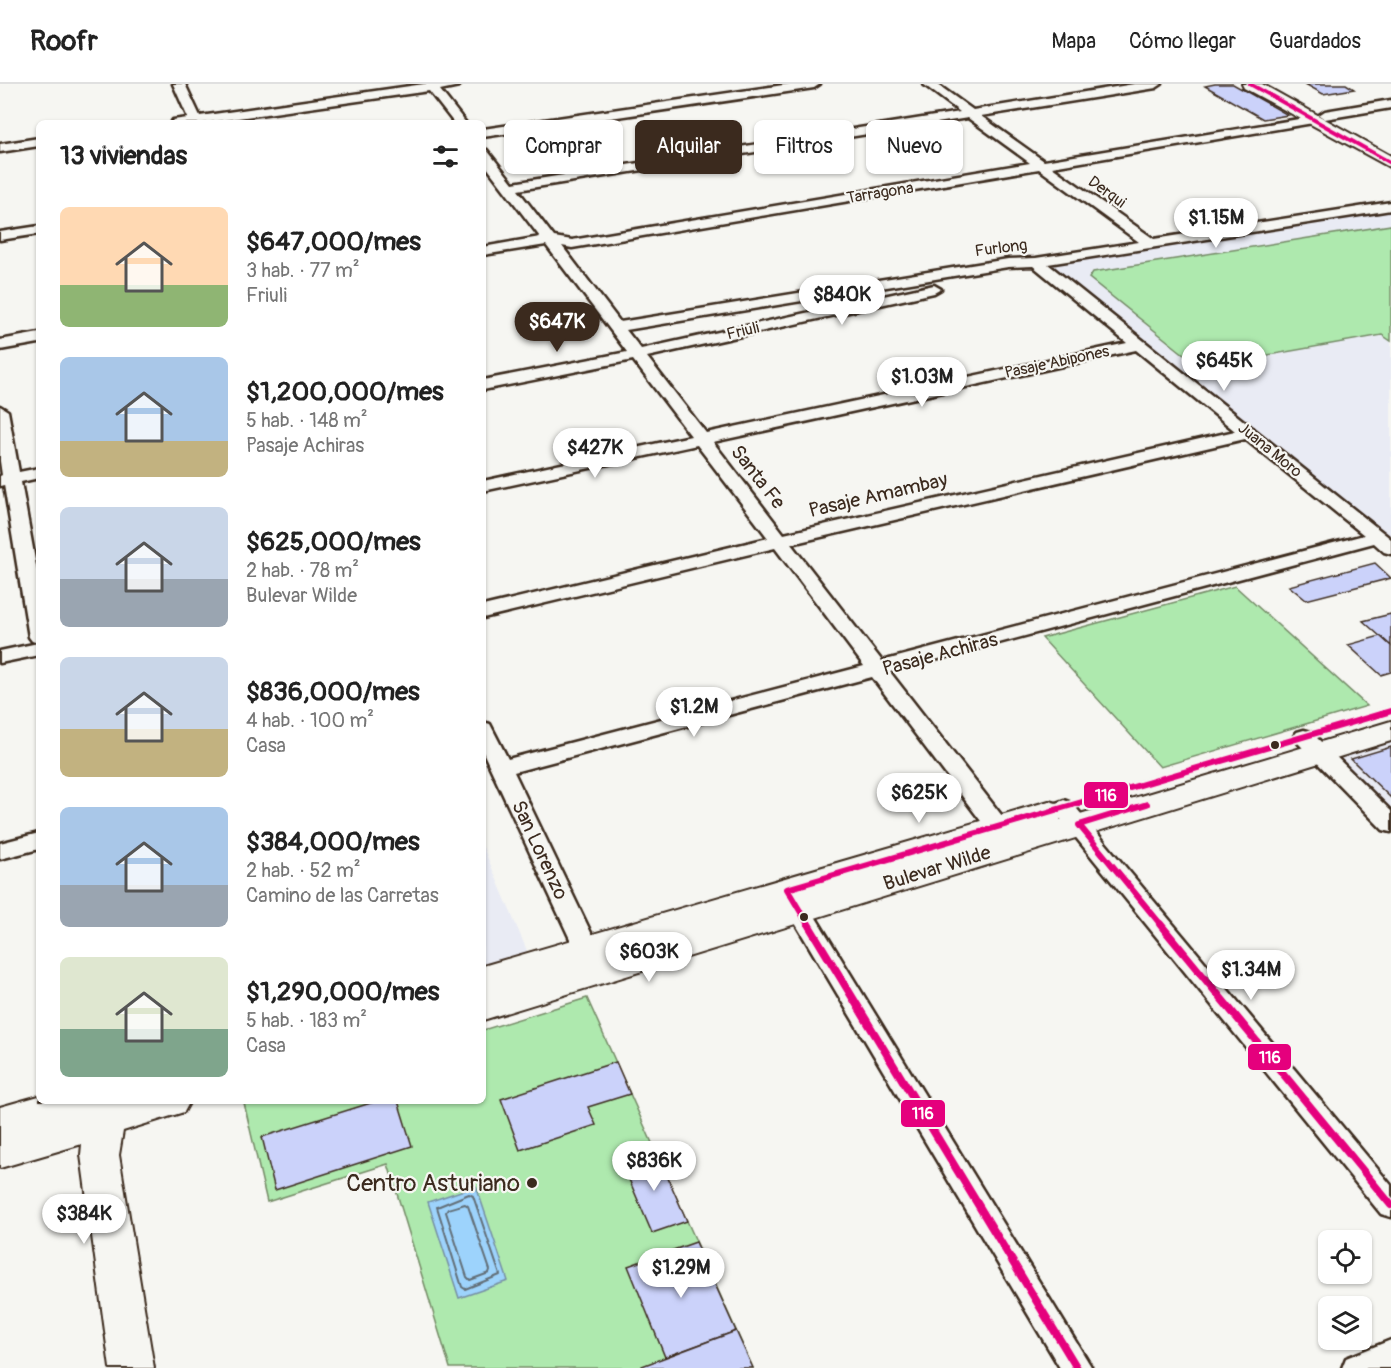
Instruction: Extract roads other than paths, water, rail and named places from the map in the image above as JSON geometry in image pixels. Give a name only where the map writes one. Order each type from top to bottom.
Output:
[{"type":"main road","points":[[1251,84],[1391,152]]},
{"type":"main road","points":[[1268,84],[1391,163]]},
{"type":"main road","name":"Bulevar Wilde","points":[[1312,745],[1391,711]]},
{"type":"main road","name":"Bulevar Wilde","points":[[486,1005],[592,960],[793,899],[1312,745],[1391,731]]},
{"type":"main road","name":"Bulevar Wilde","points":[[793,899],[998,827],[1071,816]]},
{"type":"main road","name":"Bulevar Wilde","points":[[486,979],[592,960]]},
{"type":"main road","points":[[0,1123],[96,1108],[139,1104]]},
{"type":"main road","points":[[0,1152],[96,1108]]},
{"type":"main road","points":[[96,1108],[100,1155],[132,1368]]},
{"type":"street","points":[[179,84],[195,120]]},
{"type":"street","points":[[209,120],[454,84]]},
{"type":"street","points":[[486,133],[814,84]]},
{"type":"street","name":"Derqui","points":[[929,84],[1150,243]]},
{"type":"street","points":[[509,188],[1156,84]]},
{"type":"street","points":[[431,86],[454,120]]},
{"type":"street","name":"Tarragona","points":[[486,251],[550,240],[572,244],[1042,166],[1391,104]]},
{"type":"street","points":[[0,148],[36,142]]},
{"type":"street","name":"Santa Fe","points":[[486,160],[550,240],[998,827]]},
{"type":"street","name":"Furlong","points":[[615,327],[1008,263],[1036,262],[1391,206]]},
{"type":"street","points":[[0,236],[36,230]]},
{"type":"street","name":"Juana Moro","points":[[1036,262],[1384,543]]},
{"type":"street","name":"Friuli","points":[[486,384],[637,355],[1016,270],[1036,262]]},
{"type":"street","points":[[0,345],[36,339]]},
{"type":"street","name":"Pasaje Abipones","points":[[486,485],[1139,345]]},
{"type":"street","points":[[0,411],[6,480],[36,623]]},
{"type":"street","name":"Pasaje Amambay","points":[[486,611],[1248,433]]},
{"type":"street","points":[[6,480],[36,474]]},
{"type":"street","name":"Pasaje Achiras","points":[[502,768],[878,670],[1384,543]]},
{"type":"street","points":[[0,657],[36,650]]},
{"type":"street","name":"San Lorenzo","points":[[486,735],[592,960]]},
{"type":"street","points":[[1312,745],[1391,824]]},
{"type":"street","points":[[1071,816],[1391,1205]]},
{"type":"street","points":[[0,851],[36,842]]},
{"type":"street","points":[[793,899],[1077,1368]]},
{"type":"street","points":[[1357,1368],[1391,1353]]},
{"type":"water","points":[[476,1186],[508,1281],[459,1298],[428,1202]]},
{"type":"place","name":"Centro Asturiano","points":[[532,1183]]}]
